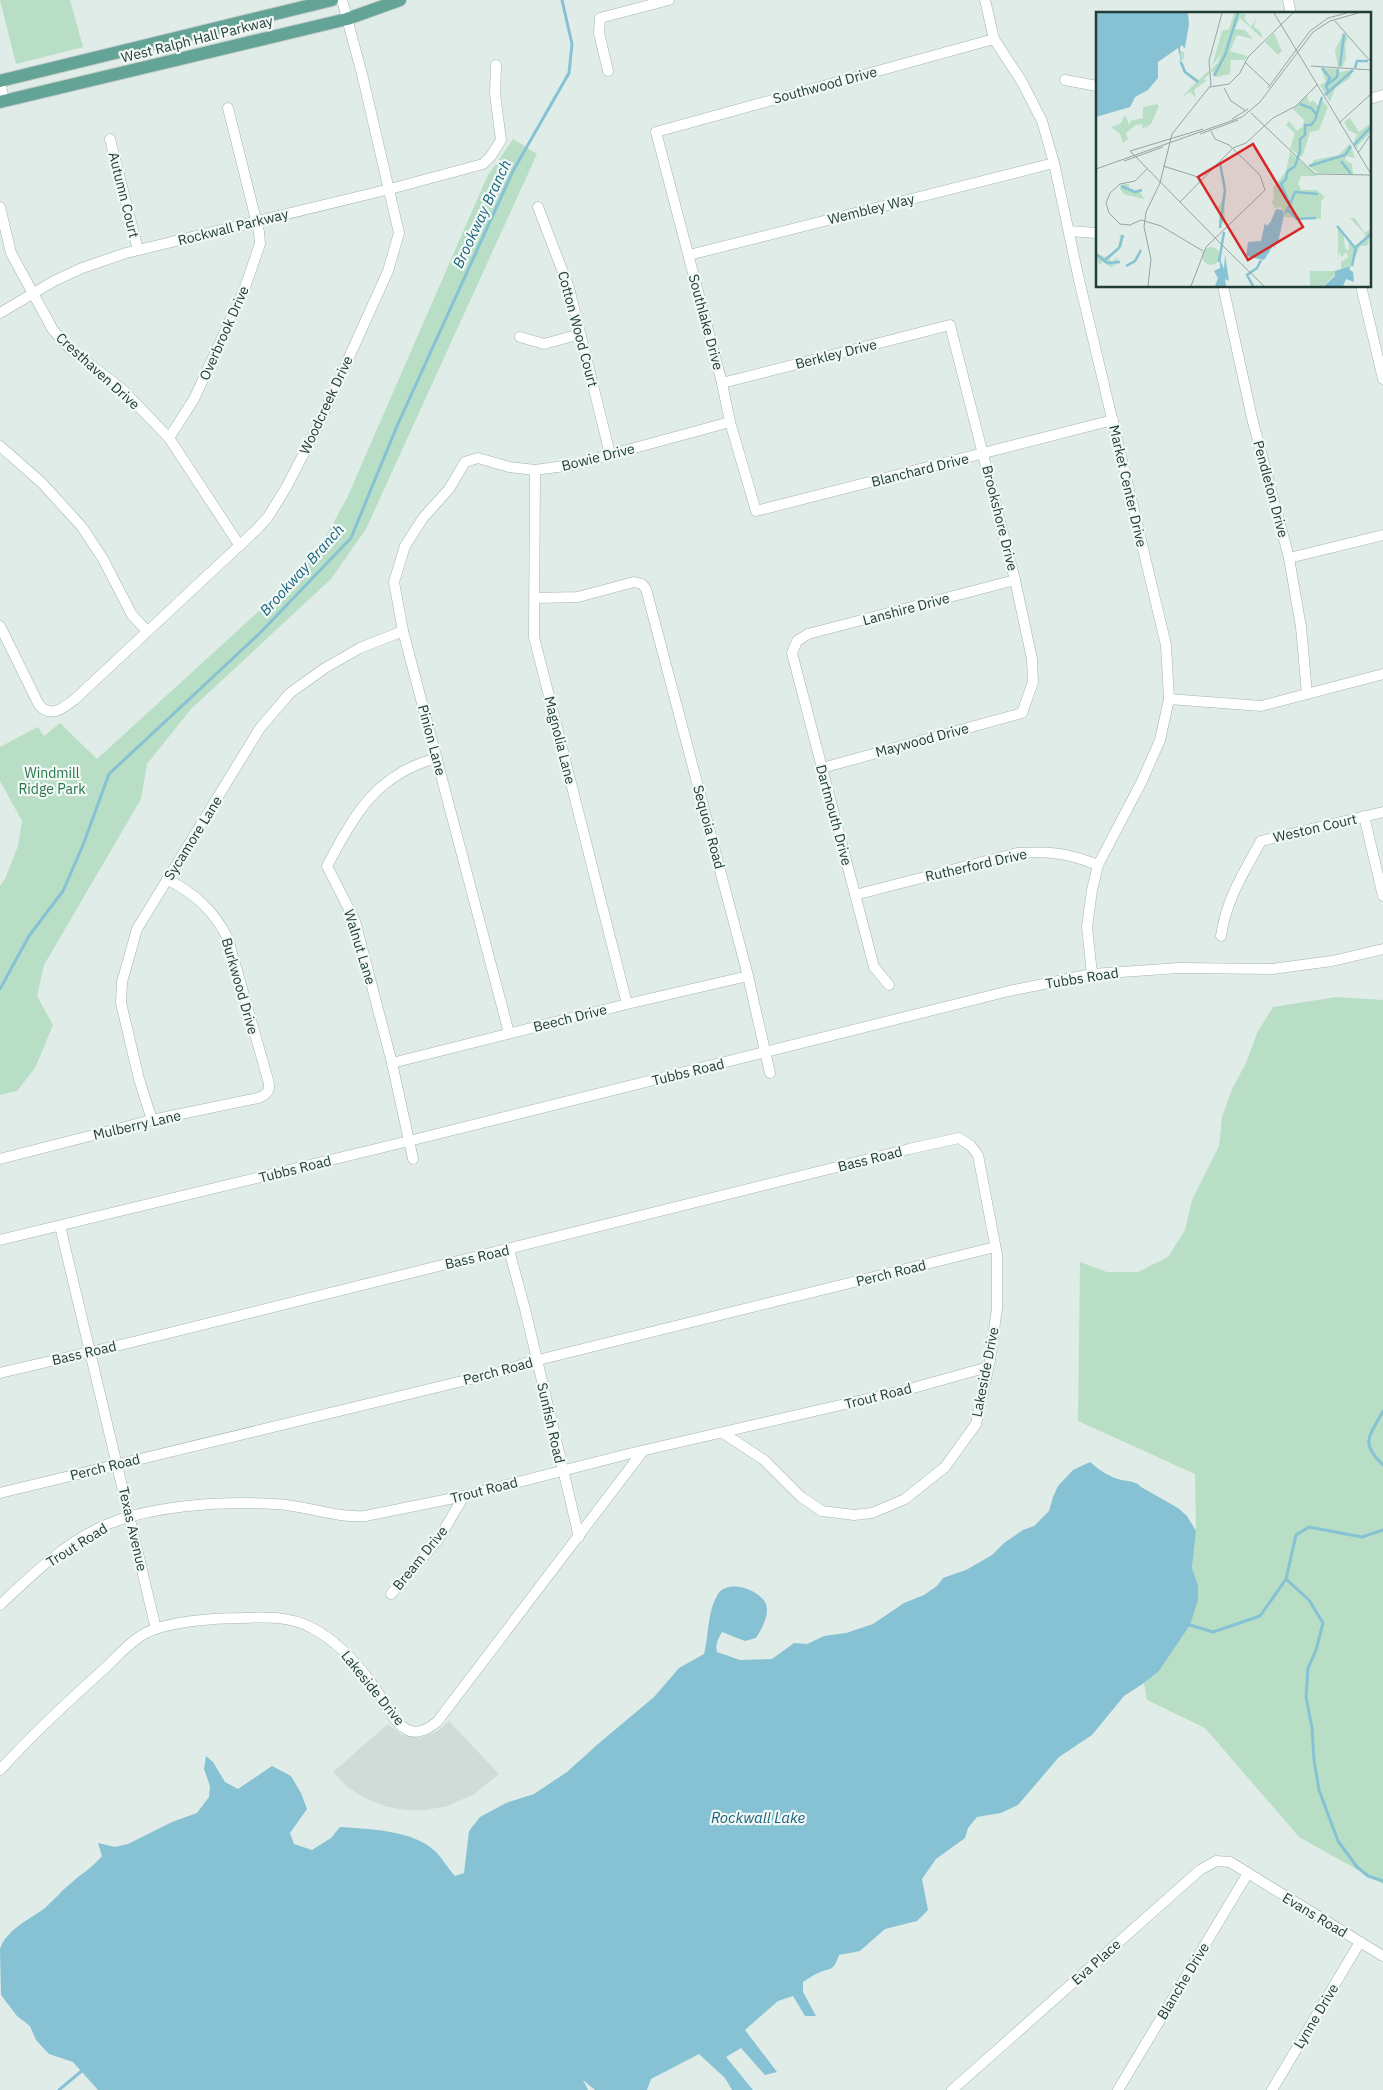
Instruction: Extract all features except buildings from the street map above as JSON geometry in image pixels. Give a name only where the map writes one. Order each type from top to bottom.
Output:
[{"type":"main road","name":"West Ralph Hall Parkway","points":[[0,81],[332,0]]},
{"type":"main road","name":"West Ralph Hall Parkway","points":[[2,102],[347,19],[400,0]]},
{"type":"street","name":"Woodcreek Drive","points":[[0,626],[15,652],[30,689],[43,710],[51,712],[61,710],[240,546],[268,517],[287,486],[318,426],[388,271],[399,233],[390,189],[342,0]]},
{"type":"street","points":[[608,71],[599,33],[600,18],[669,0]]},
{"type":"street","name":"Market Center Drive","points":[[985,0],[994,39],[1022,82],[1042,121],[1054,163],[1166,645],[1169,699],[1160,740],[1142,781],[1098,865],[1092,890],[1087,927],[1092,974]]},
{"type":"street","name":"Southwood Drive","points":[[656,132],[994,39]]},
{"type":"street","name":"Rockwall Parkway","points":[[0,313],[82,268],[138,250],[390,189],[483,164],[491,156],[501,140],[495,94],[496,64]]},
{"type":"street","points":[[1065,80],[1096,86]]},
{"type":"street","points":[[0,81],[2,102]]},
{"type":"street","points":[[1370,99],[1383,95]]},
{"type":"street","name":"Overbrook Drive","points":[[169,438],[194,400],[244,290],[260,244],[228,108]]},
{"type":"street","name":"Southlake Drive","points":[[656,132],[722,383],[730,422],[756,511]]},
{"type":"street","name":"Autumn Court","points":[[110,139],[138,250]]},
{"type":"street","name":"Wembley Way","points":[[688,255],[1054,163]]},
{"type":"street","name":"Cresthaven Drive","points":[[0,207],[11,253],[53,330],[70,349],[122,389],[169,438],[240,546]]},
{"type":"street","name":"Cotton Wood Court","points":[[538,207],[569,288],[610,454]]},
{"type":"street","points":[[1069,232],[1096,233]]},
{"type":"street","name":"Pendleton Drive","points":[[1223,288],[1252,418],[1289,558],[1301,626],[1308,694]]},
{"type":"street","points":[[1361,288],[1383,380]]},
{"type":"street","name":"Berkley Drive","points":[[722,383],[950,325]]},
{"type":"street","name":"Brookshore Drive","points":[[950,325],[1015,580],[1032,666],[1033,682],[1022,713]]},
{"type":"street","points":[[520,338],[544,344],[580,334]]},
{"type":"street","name":"Blanchard Drive","points":[[756,511],[1113,420]]},
{"type":"street","name":"Bowie Drive","points":[[465,462],[478,458],[508,467],[535,470],[572,465],[730,422]]},
{"type":"street","points":[[0,446],[42,483],[82,527],[103,559],[132,615],[147,631]]},
{"type":"street","name":"Pinion Lane","points":[[465,462],[449,489],[423,518],[405,546],[394,582],[403,630],[509,1033]]},
{"type":"street","name":"Magnolia Lane","points":[[535,470],[534,637],[627,1004]]},
{"type":"street","points":[[1289,558],[1383,535]]},
{"type":"street","name":"Lanshire Drive","points":[[797,641],[808,634],[1015,580]]},
{"type":"street","name":"Sequoia Road","points":[[535,598],[578,597],[634,582],[642,584],[646,589],[748,976],[770,1073]]},
{"type":"street","name":"Sycamore Lane","points":[[152,1120],[126,1022],[121,991],[137,929],[260,728],[290,693],[325,668],[360,648],[403,630]]},
{"type":"street","name":"Dartmouth Drive","points":[[797,641],[792,652],[874,967],[890,985]]},
{"type":"street","points":[[1169,699],[1262,706],[1383,674]]},
{"type":"street","name":"Maywood Drive","points":[[822,768],[1022,713]]},
{"type":"street","name":"Walnut Lane","points":[[414,1158],[392,1063],[355,921],[328,866],[352,822],[381,785],[416,763],[437,758]]},
{"type":"street","name":"Weston Court","points":[[1221,936],[1224,917],[1233,892],[1261,841],[1383,812]]},
{"type":"street","points":[[1364,816],[1383,896]]},
{"type":"street","name":"Rutherford Drive","points":[[855,895],[1017,853],[1044,852],[1074,855],[1098,865]]},
{"type":"street","name":"Burkwood Drive","points":[[167,880],[208,908],[219,920],[228,939],[237,967],[270,1088]]},
{"type":"street","name":"Tubbs Road","points":[[0,1240],[1009,992],[1092,974],[1179,968],[1272,969],[1332,961],[1383,950]]},
{"type":"street","name":"Beech Drive","points":[[392,1063],[627,1004],[748,976]]},
{"type":"street","name":"Mulberry Lane","points":[[0,1159],[152,1120],[258,1098],[266,1095],[270,1088]]},
{"type":"street","name":"Lakeside Drive","points":[[722,1433],[764,1460],[783,1481],[814,1507],[822,1511],[854,1515],[872,1513],[904,1499],[923,1487],[945,1467],[976,1424],[988,1367],[997,1308],[995,1246],[978,1155],[971,1146],[959,1138],[953,1139]]},
{"type":"street","name":"Bass Road","points":[[0,1372],[90,1352],[509,1250],[953,1139]]},
{"type":"street","name":"Texas Avenue","points":[[60,1226],[156,1629]]},
{"type":"street","name":"Perch Road","points":[[0,1493],[377,1403],[536,1361],[995,1246]]},
{"type":"street","name":"Sunfish Road","points":[[509,1250],[578,1537]]},
{"type":"street","name":"Trout Road","points":[[0,1605],[44,1564],[69,1546],[98,1528],[130,1517],[172,1509],[244,1503],[278,1504],[348,1517],[365,1516],[464,1496],[643,1451],[906,1390],[988,1367]]},
{"type":"street","name":"Lakeside Drive","points":[[0,1770],[59,1710],[138,1638],[156,1629],[222,1618],[276,1617],[294,1620],[311,1627],[345,1650],[406,1729],[421,1731],[437,1722],[643,1451]]},
{"type":"street","name":"Bream Drive","points":[[391,1594],[438,1540],[464,1496]]},
{"type":"street","name":"Eva Place","points":[[952,2090],[1206,1865],[1225,1860],[1248,1873]]},
{"type":"street","name":"Evans Road","points":[[1248,1873],[1383,1956]]},
{"type":"street","name":"Blanche Drive","points":[[1118,2090],[1248,1873]]},
{"type":"street","name":"Lynne Drive","points":[[1272,2090],[1360,1942]]},
{"type":"shaded area","points":[[449,1721],[499,1774],[474,1794],[448,1806],[426,1810],[405,1810],[384,1806],[365,1798],[347,1787],[333,1772],[388,1724],[402,1735],[420,1738],[438,1731]]},
{"type":"green space","points":[[0,0],[70,0],[83,47],[16,64]]},
{"type":"green space","name":"Windmill Ridge Park","points":[[513,139],[537,154],[366,529],[331,579],[191,709],[147,764],[141,799],[44,965],[37,996],[53,1025],[35,1068],[17,1091],[0,1095],[0,886],[5,879],[18,846],[22,821],[0,781],[0,747],[38,727],[44,736],[60,723],[97,759],[281,591],[324,540],[347,498],[487,177]]},
{"type":"green space","points":[[1336,997],[1383,1000],[1383,1884],[1299,1837],[1205,1728],[1147,1700],[1144,1683],[1159,1671],[1190,1625],[1197,1582],[1192,1568],[1196,1531],[1195,1474],[1078,1421],[1080,1262],[1107,1272],[1138,1272],[1168,1257],[1185,1230],[1192,1200],[1219,1146],[1222,1117],[1232,1089],[1246,1063],[1257,1033],[1273,1007]]},
{"type":"water","name":"Rockwall Lake","points":[[1090,1462],[1111,1476],[1136,1483],[1178,1508],[1187,1516],[1196,1531],[1192,1568],[1198,1585],[1198,1600],[1190,1625],[1159,1671],[1124,1696],[1092,1735],[1059,1757],[1018,1805],[1001,1813],[977,1817],[968,1828],[965,1838],[936,1859],[922,1879],[928,1910],[917,1921],[885,1929],[860,1951],[839,1955],[831,1968],[803,1982],[803,1992],[816,2016],[805,2016],[793,1996],[778,2001],[745,2030],[777,2072],[765,2075],[741,2048],[726,2057],[753,2090],[732,2090],[725,2078],[699,2054],[651,2079],[647,2090],[595,2090],[583,2080],[588,2090],[98,2090],[73,2062],[49,2054],[36,2040],[30,2026],[17,2016],[1,1995],[0,1949],[7,1936],[19,1925],[45,1908],[102,1856],[98,1843],[115,1847],[128,1844],[172,1822],[197,1813],[209,1797],[210,1786],[204,1769],[206,1756],[213,1762],[225,1782],[238,1789],[272,1766],[291,1776],[301,1793],[307,1809],[290,1833],[294,1844],[312,1850],[331,1838],[340,1827],[390,1832],[426,1844],[438,1854],[455,1876],[464,1873],[469,1831],[480,1817],[506,1803],[534,1794],[567,1772],[654,1697],[679,1668],[704,1654],[714,1601],[723,1590],[728,1587],[735,1587],[749,1590],[761,1597],[767,1606],[765,1620],[756,1638],[745,1641],[722,1632],[719,1637],[717,1652],[740,1660],[772,1659],[794,1643],[807,1644],[824,1636],[846,1633],[873,1624],[904,1603],[924,1595],[937,1586],[943,1578],[966,1570],[992,1555],[1004,1543],[1023,1530],[1034,1526],[1049,1511],[1058,1486],[1073,1470]]},
{"type":"waterway","name":"Brookway Branch","points":[[0,989],[29,936],[63,891],[83,845],[109,774],[260,633],[351,538],[397,426],[513,171],[569,73],[572,44],[562,0]]},
{"type":"waterway","points":[[1383,1411],[1369,1439],[1371,1450],[1383,1465]]},
{"type":"waterway","points":[[1187,1626],[1190,1625],[1213,1632],[1260,1616],[1286,1579],[1296,1535],[1309,1527],[1362,1537],[1383,1530]]},
{"type":"waterway","points":[[1286,1579],[1309,1600],[1323,1623],[1316,1650],[1308,1668],[1306,1697],[1312,1728],[1314,1760],[1319,1790],[1338,1841],[1357,1867],[1368,1876],[1383,1881]]},
{"type":"waterway","points":[[59,2090],[84,2069]]}]
